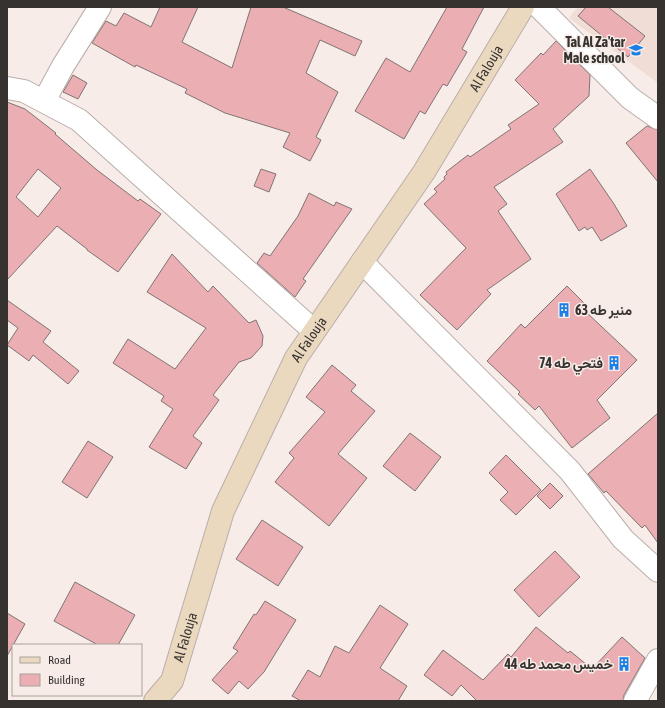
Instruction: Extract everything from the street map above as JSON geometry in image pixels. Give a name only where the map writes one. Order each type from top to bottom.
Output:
[{"type":"main road","name":"Al Falouja","points":[[155,701],[172,681],[223,511],[296,358],[424,172],[523,7]]},
{"type":"street","points":[[44,101],[63,66],[100,7]]},
{"type":"street","points":[[539,7],[630,98],[658,118]]},
{"type":"street","points":[[7,88],[24,91],[79,120],[314,331]]},
{"type":"street","points":[[362,262],[570,472],[623,539],[658,571]]},
{"type":"street","points":[[635,701],[658,660]]},
{"type":"shaded area","name":"Tal Al Za'tar Male school","points":[[578,7],[658,7],[658,83],[569,18]]},
{"type":"building","points":[[160,7],[198,7],[182,42],[232,68],[251,7],[283,7],[362,41],[355,56],[320,40],[306,73],[338,92],[316,137],[321,140],[310,161],[283,147],[290,133],[225,113],[185,93],[187,89],[136,65],[135,67],[92,43],[106,21],[116,26],[124,13],[151,27]]},
{"type":"building","points":[[447,7],[484,7],[462,49],[467,52],[447,86],[443,84],[425,114],[420,111],[404,139],[355,111],[386,58],[410,72]]},
{"type":"building","points":[[586,7],[608,7],[645,36],[628,57],[578,16]]},
{"type":"building","points":[[556,41],[590,75],[589,96],[553,129],[563,142],[494,187],[507,204],[498,211],[531,259],[487,290],[491,294],[457,330],[420,295],[466,248],[424,204],[437,192],[434,189],[445,179],[444,177],[447,174],[446,172],[468,155],[470,157],[511,129],[508,125],[539,104],[515,80],[541,53],[543,55]]},
{"type":"building","points":[[73,75],[87,83],[78,99],[63,92]]},
{"type":"building","points":[[7,102],[25,109],[56,133],[55,134],[97,170],[138,201],[140,199],[161,214],[118,272],[57,226],[7,280]],"holes":[[[38,169],[61,188],[38,217],[16,197]]]},
{"type":"building","points":[[647,126],[658,130],[658,182],[626,143]]},
{"type":"building","points":[[261,169],[276,174],[269,192],[254,186]]},
{"type":"building","points":[[590,169],[627,226],[601,241],[592,227],[587,230],[585,227],[579,231],[556,194]]},
{"type":"building","points":[[309,193],[334,206],[336,202],[352,209],[303,279],[306,281],[295,297],[257,263],[264,253],[270,256],[298,216]]},
{"type":"building","points":[[172,254],[208,292],[213,286],[249,323],[256,320],[263,336],[262,346],[251,358],[239,362],[213,395],[219,400],[193,436],[202,443],[186,469],[149,447],[173,409],[161,401],[164,396],[113,363],[128,339],[175,369],[206,328],[147,292]]},
{"type":"building","points":[[567,286],[588,307],[584,310],[637,360],[597,400],[610,418],[572,448],[539,406],[535,410],[518,394],[520,392],[487,361],[521,324],[525,328]]},
{"type":"building","points":[[7,300],[51,331],[43,342],[79,371],[68,384],[33,355],[29,361],[7,345],[18,328],[7,320]]},
{"type":"building","points":[[332,365],[356,385],[351,391],[375,411],[338,454],[367,478],[329,526],[275,482],[294,458],[289,453],[325,412],[306,397]]},
{"type":"building","points":[[658,413],[658,543],[645,525],[642,528],[606,491],[604,493],[588,474]]},
{"type":"building","points":[[410,433],[441,457],[415,491],[383,466]]},
{"type":"building","points":[[88,441],[113,457],[87,498],[62,482]]},
{"type":"building","points":[[506,455],[541,490],[516,515],[500,500],[508,492],[489,473]]},
{"type":"building","points":[[550,483],[563,496],[550,509],[537,496]]},
{"type":"building","points":[[262,520],[303,547],[278,586],[236,559]]},
{"type":"building","points":[[555,551],[580,577],[539,617],[514,590]]},
{"type":"building","points":[[75,582],[135,615],[119,644],[96,644],[54,621]]},
{"type":"building","points":[[265,601],[296,620],[264,672],[248,689],[239,681],[228,694],[212,680],[238,651],[233,648],[254,614],[256,615]]},
{"type":"building","points":[[380,605],[408,624],[380,668],[407,686],[398,701],[301,701],[292,696],[308,670],[320,677],[335,646],[349,653]]},
{"type":"building","points":[[7,613],[25,624],[14,644],[12,644],[7,656]]},
{"type":"building","points":[[536,627],[568,653],[570,651],[592,669],[622,637],[645,658],[624,695],[623,701],[477,701],[461,685],[452,696],[424,675],[443,650],[483,680],[508,654],[511,657]]},
{"type":"place","name":"Tal Al Za'tar Male school","points":[[636,50]]},
{"type":"place","name":"منير طه 63","points":[[564,310]]},
{"type":"place","name":"فتحي طه 74","points":[[614,363]]},
{"type":"place","name":"خميس محمد طه 44","points":[[624,664]]}]
